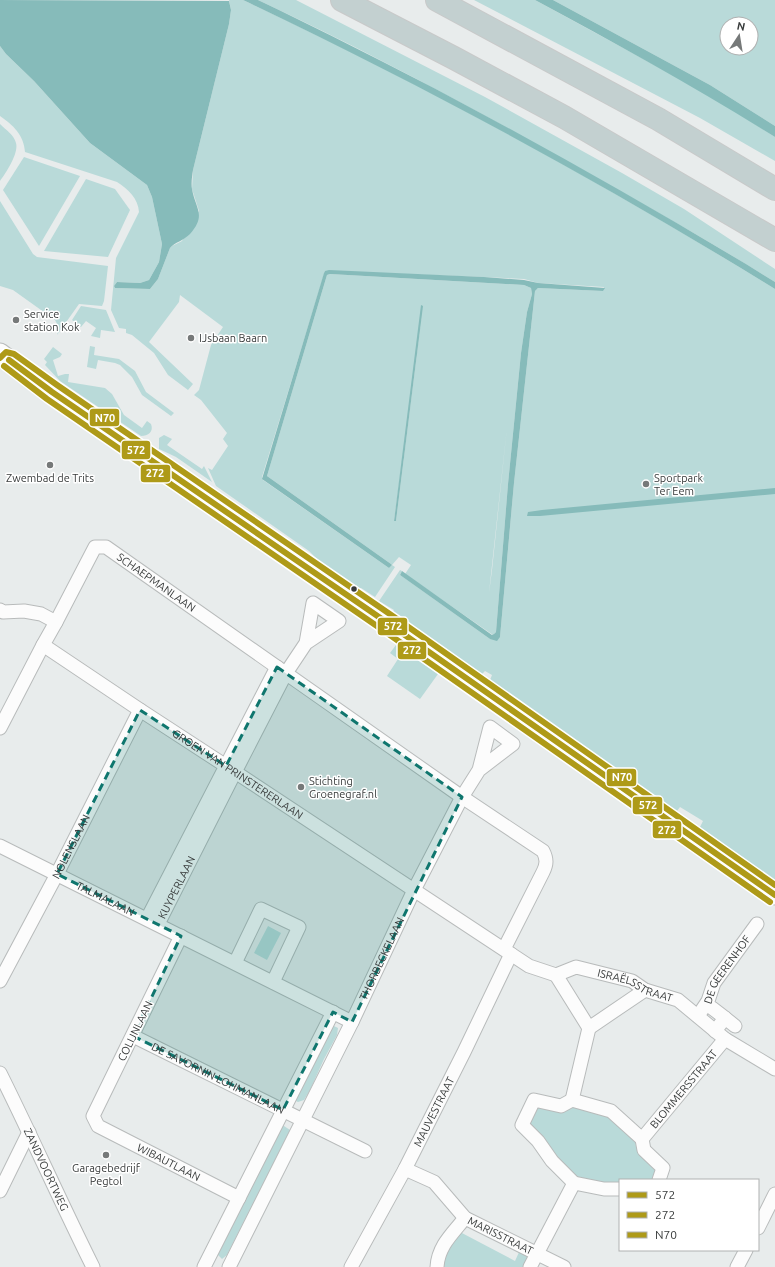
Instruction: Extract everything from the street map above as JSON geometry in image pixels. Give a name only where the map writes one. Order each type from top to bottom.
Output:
[{"type":"highway","points":[[342,0],[564,117],[775,240]]},
{"type":"highway","points":[[437,0],[658,119],[775,189]]},
{"type":"main road","points":[[3,361],[52,392],[398,631],[775,895]]},
{"type":"street","name":"SCHAEPMANLAAN","points":[[56,622],[95,547],[106,546],[462,797],[543,851]]},
{"type":"street","points":[[0,610],[3,612],[24,611],[41,614],[56,622],[0,728]]},
{"type":"street","points":[[282,670],[306,643]]},
{"type":"street","name":"GROEN VAN PRINSTERERLAAN","points":[[43,645],[507,952]]},
{"type":"street","name":"KUYPERLAAN","points":[[152,922],[282,670]]},
{"type":"street","name":"NOLENSLAAN","points":[[0,981],[57,874],[140,710]]},
{"type":"street","points":[[462,797],[479,770]]},
{"type":"street","name":"THORBECKELAAN","points":[[229,1267],[352,1022],[414,890],[462,797]]},
{"type":"street","name":"TALMALAAN","points":[[0,846],[352,1022]]},
{"type":"street","name":"MAUVESTRAAT","points":[[351,1267],[405,1169],[464,1052],[507,952],[544,872],[546,858],[543,851]]},
{"type":"street","points":[[235,963],[261,909],[299,927],[273,982]]},
{"type":"street","name":"DE GEERENHOF","points":[[698,1016],[708,1001],[714,983],[757,924]]},
{"type":"street","name":"COLIJNLAAN","points":[[98,1126],[93,1116],[181,936]]},
{"type":"street","points":[[507,952],[529,966],[556,975],[589,1028]]},
{"type":"street","name":"ISRAËLSSTRAAT","points":[[556,975],[576,968],[632,981],[645,990],[678,1000],[720,1035],[775,1069]]},
{"type":"street","points":[[572,1100],[589,1028],[645,990]]},
{"type":"street","name":"DE GEERENHOF","points":[[712,1008],[730,1022],[720,1035]]},
{"type":"street","points":[[204,1267],[333,1012]]},
{"type":"street","name":"BLOMMERSSTRAAT","points":[[642,1139],[720,1035]]},
{"type":"street","name":"DE SAVORNIN LOHMANLAAN","points":[[133,1036],[303,1120]]},
{"type":"street","name":"ZANDVOORTWEG","points":[[0,1072],[93,1267]]},
{"type":"street","points":[[619,1189],[604,1190],[574,1183],[552,1161],[538,1141],[522,1125],[534,1100],[561,1106],[572,1100],[612,1111],[642,1139],[644,1150],[662,1168],[659,1179]]},
{"type":"street","points":[[303,1120],[365,1151]]},
{"type":"street","name":"WIBAUTLAAN","points":[[98,1126],[239,1198]]},
{"type":"street","points":[[0,1191],[29,1132]]},
{"type":"street","name":"MARISSTRAAT","points":[[405,1169],[434,1182],[465,1218],[564,1267]]},
{"type":"street","points":[[530,1267],[574,1183]]},
{"type":"street","points":[[759,1226],[775,1194]]},
{"type":"street","points":[[437,1267],[443,1245],[465,1218]]},
{"type":"street","points":[[737,1267],[745,1251]]},
{"type":"highlighted area","points":[[277,667],[462,797],[352,1022],[333,1012],[283,1110],[133,1036],[181,936],[57,874],[140,710],[226,766]]},
{"type":"shaded area","points":[[0,0],[229,1],[231,10],[229,24],[192,175],[193,196],[199,216],[198,222],[190,234],[170,248],[158,279],[150,289],[115,288],[114,286],[117,282],[140,283],[149,280],[159,262],[162,244],[152,197],[147,185],[90,143],[34,81],[6,54],[0,46]]},
{"type":"shaded area","points":[[229,0],[243,0],[379,66],[579,173],[775,289],[775,881],[720,843],[700,827],[703,821],[680,807],[677,811],[653,795],[503,690],[490,680],[492,675],[485,671],[482,674],[472,669],[392,613],[394,610],[379,601],[400,570],[402,571],[400,575],[490,639],[500,637],[514,483],[535,291],[538,288],[603,291],[604,287],[538,283],[524,279],[325,271],[262,477],[263,480],[389,568],[392,565],[395,567],[375,597],[361,588],[358,589],[319,561],[309,551],[216,486],[208,468],[212,470],[228,446],[223,439],[227,433],[201,400],[194,395],[199,390],[211,345],[223,327],[180,295],[179,302],[149,342],[193,384],[188,390],[168,375],[154,353],[132,335],[126,333],[126,329],[119,328],[111,310],[116,258],[139,212],[137,202],[129,191],[117,182],[25,152],[22,140],[17,131],[0,116],[0,46],[90,143],[147,185],[152,197],[162,244],[159,262],[149,280],[140,283],[117,282],[114,286],[115,288],[150,289],[158,279],[170,248],[182,241],[199,211],[192,189],[193,170],[229,24],[231,10]]},
{"type":"shaded area","points":[[243,0],[258,0],[279,10],[409,75],[519,134],[617,188],[746,264],[775,282],[775,289],[645,211],[513,137],[379,67]]},
{"type":"shaded area","points":[[258,0],[296,0],[485,97],[684,209],[775,269],[775,282],[653,210],[460,102],[340,39]]},
{"type":"shaded area","points":[[474,0],[535,0],[671,74],[728,107],[775,137],[775,161],[700,118]]},
{"type":"shaded area","points":[[535,0],[553,0],[710,85],[775,126],[775,137],[716,101]]},
{"type":"shaded area","points":[[553,0],[775,0],[775,126],[710,85]]},
{"type":"shaded area","points":[[0,124],[14,138],[16,143],[16,152],[0,181]]},
{"type":"shaded area","points":[[24,157],[80,176],[39,246],[3,190]]},
{"type":"shaded area","points":[[86,179],[115,189],[130,210],[108,257],[44,251]]},
{"type":"shaded area","points":[[0,201],[33,254],[37,257],[108,266],[104,301],[102,306],[79,304],[57,335],[59,328],[55,320],[13,290],[0,286]]},
{"type":"shaded area","points":[[325,271],[484,277],[605,288],[603,291],[538,288],[535,291],[514,483],[500,637],[497,641],[490,639],[400,575],[402,571],[492,635],[496,632],[508,484],[521,353],[527,312],[532,294],[531,288],[524,285],[327,275],[267,476],[391,564],[392,565],[389,568],[262,479],[324,273]]},
{"type":"shaded area","points":[[327,275],[524,285],[531,288],[532,294],[527,312],[521,353],[508,484],[496,632],[493,635],[405,574],[411,565],[399,557],[392,565],[267,476]],"holes":[[[423,305],[396,521],[394,521]],[[507,427],[492,570],[489,593]]]},
{"type":"shaded area","points":[[421,305],[423,306],[396,521],[394,521]]},
{"type":"shaded area","points":[[81,306],[106,310],[115,332],[101,330],[100,338],[91,336],[96,328],[86,321],[81,327],[72,320]]},
{"type":"shaded area","points":[[90,346],[95,347],[94,355],[119,359],[135,371],[146,392],[174,413],[171,416],[142,395],[132,377],[120,365],[98,360],[96,369],[87,367]]},
{"type":"shaded area","points":[[53,347],[62,354],[60,357],[53,360],[58,376],[69,374],[68,382],[105,388],[112,394],[124,415],[142,428],[147,421],[151,424],[152,429],[150,433],[141,436],[60,381],[45,365],[47,362],[44,359]]},
{"type":"shaded area","points":[[164,435],[172,439],[167,445],[202,469],[204,466],[212,482],[176,457],[159,449],[159,438]]},
{"type":"shaded area","points":[[775,488],[775,494],[527,516],[528,512],[542,510]]},
{"type":"shaded area","points":[[396,645],[438,674],[420,699],[387,676],[398,659],[390,653]]},
{"type":"shaded area","points":[[268,926],[281,933],[267,960],[254,953]]},
{"type":"shaded area","points":[[332,1025],[338,1028],[337,1035],[310,1090],[304,1100],[298,1102],[294,1100]]},
{"type":"shaded area","points":[[572,1105],[605,1113],[635,1137],[636,1147],[657,1166],[654,1179],[619,1179],[619,1184],[577,1180],[527,1126],[534,1107]]},
{"type":"shaded area","points":[[281,1126],[284,1126],[290,1130],[227,1255],[222,1259],[216,1253]]},
{"type":"shaded area","points":[[460,1232],[515,1261],[520,1250],[530,1254],[526,1267],[441,1267],[443,1256]]},
{"type":"transit line","name":"N70","points":[[0,358],[6,352],[14,354],[397,619],[775,885]]},
{"type":"transit line","name":"572","points":[[9,360],[52,392],[392,626],[775,895]]},
{"type":"transit line","name":"272","points":[[4,366],[47,399],[387,633],[770,902]]},
{"type":"place","name":"Service station Kok","points":[[16,320]]},
{"type":"place","name":"IJsbaan Baarn","points":[[191,338]]},
{"type":"place","name":"Zwembad de Trits","points":[[50,465]]},
{"type":"place","name":"Sportpark Ter Eem","points":[[646,484]]},
{"type":"place","name":"Stichting Groenegraf.nl","points":[[301,787]]},
{"type":"place","name":"Garagebedrijf Pegtol","points":[[106,1155]]}]
